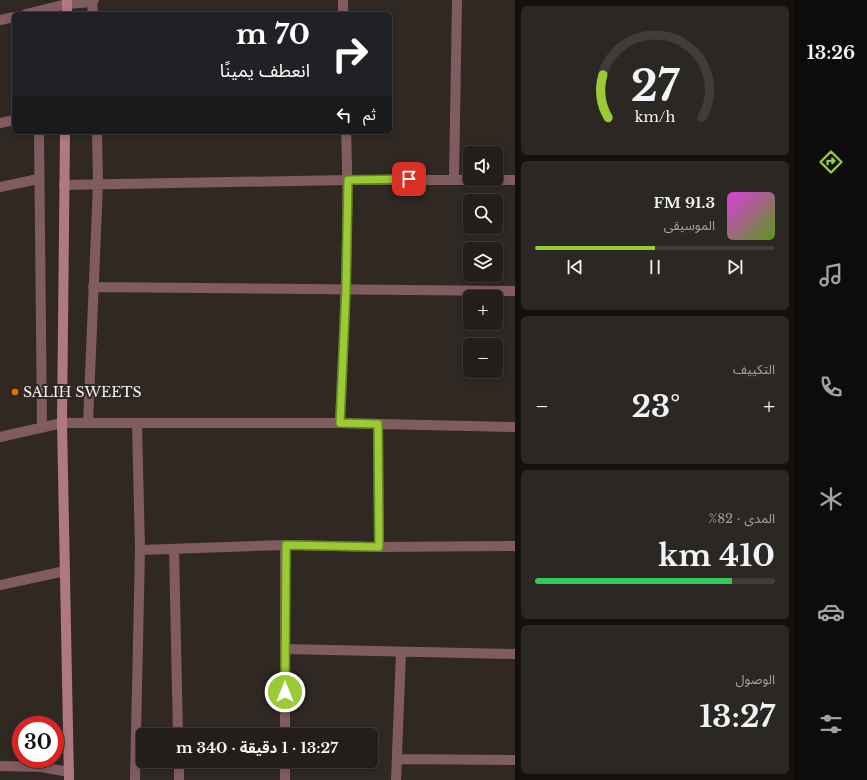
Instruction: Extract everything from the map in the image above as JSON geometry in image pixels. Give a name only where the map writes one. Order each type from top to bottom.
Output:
[{"type":"main road","points":[[65,134],[62,423],[69,776]]},
{"type":"street","points":[[342,0],[343,12]]},
{"type":"street","points":[[454,179],[457,0]]},
{"type":"street","points":[[42,12],[93,1],[93,12]]},
{"type":"street","points":[[0,20],[12,17]]},
{"type":"street","points":[[0,123],[12,120]]},
{"type":"street","points":[[39,134],[38,180],[42,427]]},
{"type":"street","points":[[88,423],[98,184],[97,134]]},
{"type":"street","points":[[340,423],[346,289],[348,180],[346,134]]},
{"type":"street","points":[[0,187],[38,180]]},
{"type":"street","points":[[64,185],[348,180],[515,180]]},
{"type":"street","points":[[94,287],[515,291]]},
{"type":"street","points":[[0,437],[62,423],[340,423],[515,427]]},
{"type":"street","points":[[135,780],[140,550],[137,423]]},
{"type":"street","points":[[378,424],[379,547]]},
{"type":"street","points":[[140,550],[286,545],[379,547],[515,546]]},
{"type":"street","points":[[285,728],[286,545]]},
{"type":"street","points":[[174,549],[178,728]]},
{"type":"street","points":[[0,585],[65,571]]},
{"type":"street","points":[[285,650],[515,654]]},
{"type":"street","points":[[396,780],[401,652]]},
{"type":"street","points":[[397,759],[515,760]]},
{"type":"street","points":[[0,766],[41,767],[69,776]]},
{"type":"street","points":[[179,768],[180,780]]},
{"type":"street","points":[[285,768],[285,780]]},
{"type":"place","name":"SALIH SWEETS","points":[[15,392]]},
{"type":"route","points":[[285,692],[286,545],[379,547],[378,424],[340,423],[346,289],[348,180],[409,179]]}]
